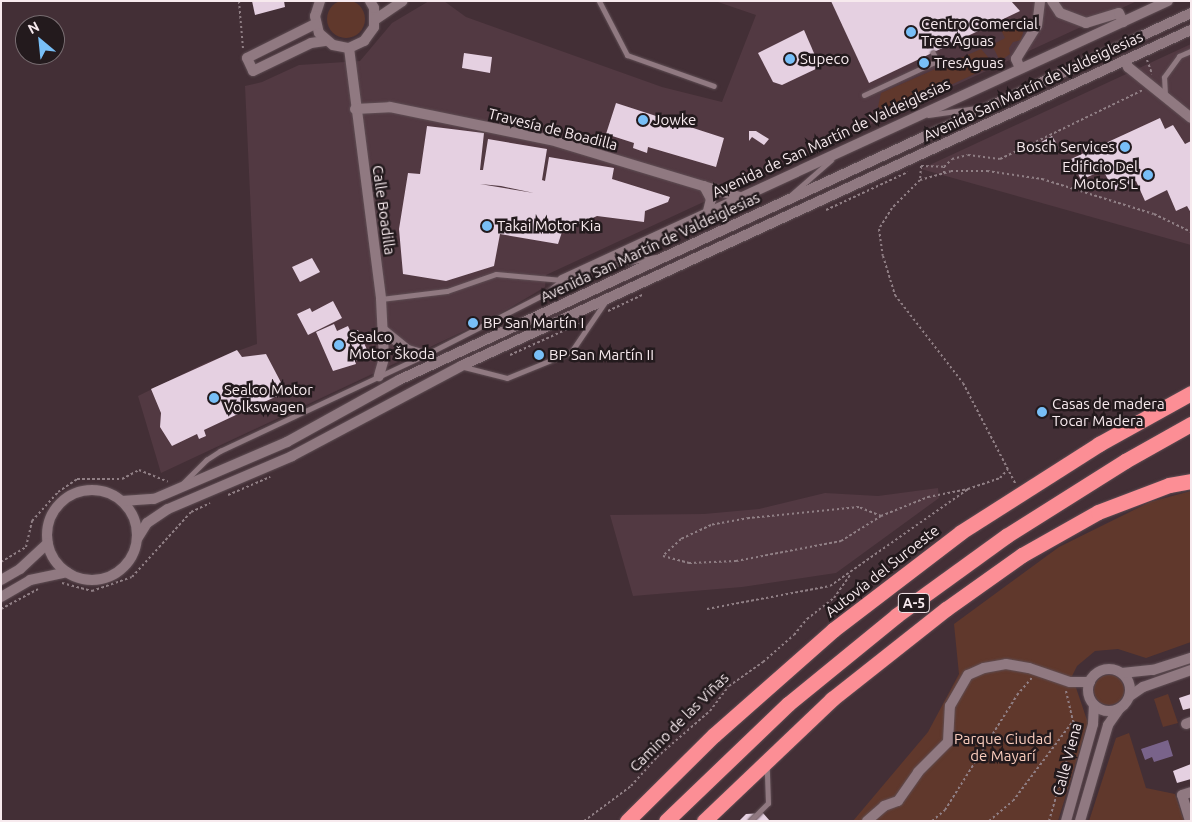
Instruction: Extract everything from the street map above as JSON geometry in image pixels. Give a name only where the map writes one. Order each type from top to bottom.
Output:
[{"type":"highway","name":"Autovía del Suroeste","points":[[627,821],[714,735],[833,630],[961,532],[1099,444],[1191,393]]},
{"type":"highway","name":"A-5","points":[[666,821],[788,704],[897,615],[1006,536],[1125,461],[1191,424]]},
{"type":"highway","points":[[704,821],[832,700],[946,609],[1022,555],[1098,512],[1169,485],[1191,481]]},
{"type":"street","points":[[320,1],[315,24],[326,41]]},
{"type":"street","points":[[370,1],[376,19]]},
{"type":"street","points":[[315,24],[247,58],[252,71],[311,43],[326,41],[349,48],[364,41],[376,19],[404,1]]},
{"type":"street","points":[[1020,68],[1016,59],[1037,26],[1040,1]]},
{"type":"street","points":[[1052,1],[1060,13],[1086,23],[1118,13],[1123,22]]},
{"type":"street","name":"Avenida de San Martín de Valdeiglesias","points":[[562,280],[740,196],[1168,1]]},
{"type":"street","name":"Avenida San Martín de Valdeiglesias","points":[[122,501],[154,499],[287,442],[399,380],[782,203],[984,107],[1191,13]]},
{"type":"street","name":"Avenida San Martín de Valdeiglesias","points":[[137,539],[147,523],[168,509],[292,456],[461,366],[1191,30]]},
{"type":"street","name":"Calle Boadilla","points":[[349,48],[355,109],[381,299],[384,358],[379,376]]},
{"type":"street","points":[[1125,60],[1150,86],[1191,118]]},
{"type":"street","name":"Travesía de Boadilla","points":[[355,109],[390,107],[550,140],[740,196]]},
{"type":"street","points":[[704,186],[711,199],[708,211]]},
{"type":"street","points":[[382,330],[408,350],[425,355]]},
{"type":"street","points":[[1,597],[30,580],[67,572],[96,580],[116,573],[131,559],[137,539],[137,525],[122,501],[100,490],[88,490],[65,498],[50,518],[48,543],[54,559],[67,572]]},
{"type":"street","points":[[1,580],[20,569],[48,543]]},
{"type":"street","points":[[1191,658],[1153,670],[1122,673],[1104,670],[1090,682],[1088,694],[1094,705],[1106,711],[1120,709],[1130,696],[1142,686],[1191,670]]},
{"type":"street","points":[[867,821],[884,806],[898,801],[918,772],[948,742],[950,706],[968,675],[984,668],[1006,664],[1038,671],[1070,682],[1090,682]]},
{"type":"street","points":[[1122,673],[1130,684],[1130,696]]},
{"type":"street","name":"Calle Viena","points":[[1066,821],[1090,737],[1094,705]]},
{"type":"street","name":"Calle Viena","points":[[1080,821],[1108,725],[1120,709]]},
{"type":"street","points":[[1190,821],[1182,795],[1191,792]]},
{"type":"lane","points":[[599,1],[627,55],[714,86]]},
{"type":"lane","points":[[1166,98],[1164,77],[1179,56],[1191,51]]},
{"type":"lane","points":[[864,95],[937,61],[932,53]]},
{"type":"lane","points":[[914,117],[984,107]]},
{"type":"lane","points":[[782,203],[840,152]]},
{"type":"lane","points":[[587,269],[664,256]]},
{"type":"lane","points":[[381,299],[447,291],[496,274],[562,280]]},
{"type":"lane","points":[[180,487],[206,460],[220,451],[425,355],[543,295],[562,280]]},
{"type":"lane","points":[[461,366],[507,378],[571,352],[609,298]]},
{"type":"lane","points":[[750,821],[768,803],[766,761]]},
{"type":"path","points":[[239,1],[241,45],[247,58]]},
{"type":"path","points":[[944,173],[944,167],[952,159],[968,155],[1000,159],[1150,86]]},
{"type":"path","points":[[920,180],[923,153]]},
{"type":"path","points":[[819,213],[861,196],[922,165],[944,167]]},
{"type":"path","points":[[1021,494],[963,383],[896,295],[883,256],[879,229],[892,208],[920,180],[944,173],[987,171],[1042,179],[1154,214],[1191,232]]},
{"type":"path","points":[[504,358],[650,291]]},
{"type":"path","points":[[881,516],[859,507],[749,518],[711,525],[681,539],[663,556],[689,563],[736,561],[841,541],[881,516],[928,496],[968,489],[1000,478],[1008,469]]},
{"type":"path","points":[[1,562],[26,547],[32,521],[58,492],[77,479],[122,479],[139,470],[180,487]]},
{"type":"path","points":[[224,497],[275,475]]},
{"type":"path","points":[[707,609],[830,586],[851,574],[968,489]]},
{"type":"path","points":[[56,584],[92,591],[132,577],[191,512],[216,500]]},
{"type":"path","name":"Camino de las Viñas","points":[[584,821],[631,786],[658,757],[710,711],[729,686],[763,662],[794,635],[807,618],[834,598],[851,574]]},
{"type":"path","points":[[1,609],[41,587]]},
{"type":"path","points":[[932,821],[945,810],[1017,695],[1038,671]]},
{"type":"path","points":[[1070,682],[1065,694],[1074,721],[1079,729],[1090,737]]},
{"type":"path","points":[[989,821],[1013,802],[1074,721]]},
{"type":"path","points":[[1049,821],[1074,735],[1079,729]]},
{"type":"shaded area","points":[[429,1],[444,1],[466,17],[662,87],[722,102],[756,15],[715,1],[1137,1],[546,275],[545,287],[496,316],[161,473],[138,396],[205,363],[257,344],[245,86],[262,82],[299,65],[360,61],[392,23]]},
{"type":"shaded area","points":[[1191,44],[1191,245],[921,169]]},
{"type":"shaded area","points":[[938,488],[939,498],[836,573],[742,587],[633,596],[610,515],[704,514],[759,509],[825,493],[878,496]]},
{"type":"shaded area","points":[[1168,740],[1173,756],[1154,762],[1152,757],[1145,760],[1141,749]]},
{"type":"green space","points":[[346,0],[359,6],[365,19],[359,32],[346,38],[333,32],[327,19],[333,6]]},
{"type":"green space","points":[[1021,18],[1024,29],[1021,40],[1013,42],[1009,48],[1010,54],[1000,61],[992,45],[1005,38],[1000,28]]},
{"type":"green space","points":[[981,49],[988,57],[990,67],[889,113],[878,107],[881,93]]},
{"type":"green space","name":"Parque Ciudad de Mayarí","points":[[1191,491],[1191,642],[1146,658],[1118,649],[1095,651],[1077,666],[1072,676],[1088,723],[1058,821],[853,821],[928,732],[959,674],[954,624],[1059,547],[1150,502]]},
{"type":"green space","points":[[1109,675],[1120,679],[1124,690],[1120,701],[1109,705],[1098,701],[1094,690],[1098,679]]},
{"type":"green space","points":[[1168,694],[1178,723],[1163,727],[1154,699]]},
{"type":"green space","points":[[1129,733],[1146,788],[1175,794],[1184,821],[1089,821],[1116,738]]},
{"type":"building","points":[[252,1],[284,1],[285,7],[255,15]]},
{"type":"building","name":"Centro Comercial Tres Aguas","points":[[831,1],[1011,1],[1020,11],[869,83]]},
{"type":"building","points":[[804,30],[820,67],[782,85],[773,82],[758,53]]},
{"type":"building","points":[[464,53],[492,57],[490,73],[462,68]]},
{"type":"building","points":[[616,103],[724,138],[716,167],[648,147],[647,153],[633,148],[634,143],[606,134]]},
{"type":"building","name":"Edificio Del Motor S L","points":[[1160,118],[1165,129],[1173,125],[1185,144],[1191,141],[1191,213],[1187,206],[1176,211],[1167,190],[1145,201],[1136,181],[1114,191],[1103,170],[1081,180],[1071,159]]},
{"type":"building","points":[[427,126],[484,133],[480,170],[483,170],[488,139],[547,149],[542,180],[545,181],[549,157],[614,168],[612,179],[670,197],[668,202],[645,211],[644,222],[597,216],[562,232],[558,244],[500,234],[494,266],[446,281],[403,274],[399,229],[408,173],[420,174]],"holes":[[[480,184],[501,186],[534,193]]]},
{"type":"building","points":[[749,131],[756,131],[769,139],[764,145],[752,137],[749,141]]},
{"type":"building","points":[[1052,136],[1058,146],[1043,152],[1038,144]]},
{"type":"building","points":[[312,258],[320,272],[300,282],[292,267]]},
{"type":"building","points":[[333,301],[342,318],[308,335],[297,314],[310,308],[312,312]]},
{"type":"building","name":"Sealco Motor Škoda","points":[[334,324],[337,331],[348,326],[351,333],[358,330],[369,354],[355,361],[356,364],[333,371],[316,332]]},
{"type":"building","name":"Sealco Motor Volkswagen","points":[[237,350],[242,357],[266,354],[286,392],[262,403],[264,408],[258,412],[255,406],[204,430],[206,436],[199,439],[197,434],[172,446],[160,427],[161,413],[151,389]]},
{"type":"building","points":[[1191,694],[1191,708],[1183,710],[1179,698]]},
{"type":"building","points":[[1191,764],[1191,779],[1177,783],[1173,771]]},
{"type":"building","points":[[763,813],[770,821],[739,821],[746,814]]},
{"type":"place","name":"Centro Comercial Tres Aguas","points":[[911,32]]},
{"type":"place","name":"Supeco","points":[[790,59]]},
{"type":"place","name":"TresAguas","points":[[924,63]]},
{"type":"place","name":"Jowke","points":[[643,120]]},
{"type":"place","name":"Bosch Services","points":[[1125,147]]},
{"type":"place","name":"Edificio Del Motor S L","points":[[1148,175]]},
{"type":"place","name":"Takai Motor Kia","points":[[487,226]]},
{"type":"place","name":"BP San Martín I","points":[[473,323]]},
{"type":"place","name":"Sealco Motor Škoda","points":[[339,345]]},
{"type":"place","name":"BP San Martín II","points":[[539,355]]},
{"type":"place","name":"Sealco Motor Volkswagen","points":[[214,398]]},
{"type":"place","name":"Casas de madera Tocar Madera","points":[[1042,412]]}]
